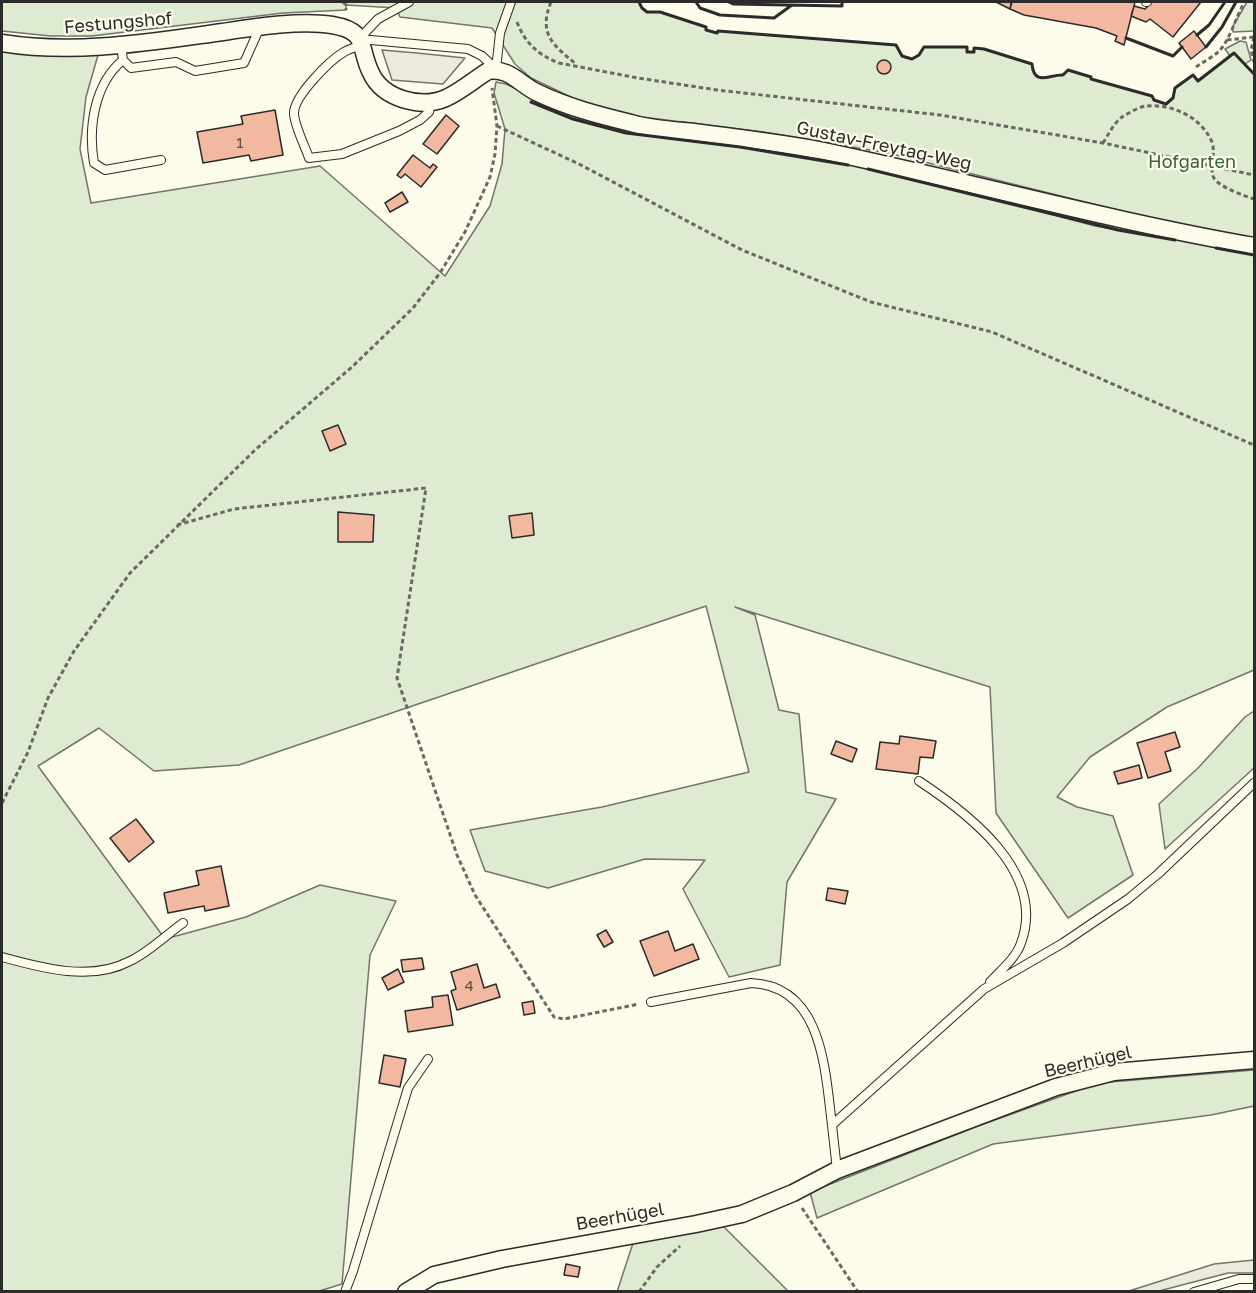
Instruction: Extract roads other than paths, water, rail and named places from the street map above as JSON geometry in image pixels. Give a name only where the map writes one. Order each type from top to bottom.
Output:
[{"type":"street","name":"Festungshof","points":[[2,43],[44,48],[100,48],[122,53],[260,27],[329,24],[351,30],[361,42]]},
{"type":"street","points":[[361,42],[371,74],[383,89],[400,99],[431,102],[446,98],[488,71],[504,72]]},
{"type":"street","name":"Gustav-Freytag-Weg","points":[[504,72],[534,91],[574,109],[635,125],[762,141],[825,152],[934,174],[1128,222],[1254,246]]},
{"type":"street","name":"Beerhügel","points":[[406,1292],[434,1275],[502,1259],[742,1214],[793,1193],[837,1170],[1056,1088],[1114,1072],[1254,1060]]},
{"type":"lane","points":[[409,2],[378,19],[361,42],[344,52],[322,72],[301,95],[295,105],[294,114],[309,158],[342,153],[399,131],[420,120],[429,112],[431,102]]},
{"type":"lane","points":[[504,72],[500,33],[511,3]]},
{"type":"lane","points":[[161,160],[105,170],[94,163],[91,146],[99,93],[122,53],[131,68],[176,62],[195,72],[244,63],[260,27]]},
{"type":"lane","points":[[361,42],[468,49],[504,72]]},
{"type":"lane","points":[[832,1125],[984,989],[1019,947],[1027,917],[1027,904],[1019,879],[1003,854],[988,836],[952,803],[919,781]]},
{"type":"lane","points":[[984,989],[1063,943],[1128,899],[1158,874],[1254,783]]},
{"type":"lane","points":[[2,957],[66,970],[86,972],[109,970],[131,961],[183,923]]},
{"type":"lane","points":[[651,1002],[751,983],[763,983],[776,987],[796,999],[805,1010],[813,1027],[824,1067],[837,1170]]},
{"type":"lane","points":[[345,1292],[408,1088],[428,1059]]},
{"type":"lane","points":[[1194,1292],[1239,1279],[1254,1279]]},
{"type":"park label","name":"Hofgarten","points":[[1192,162]]}]
